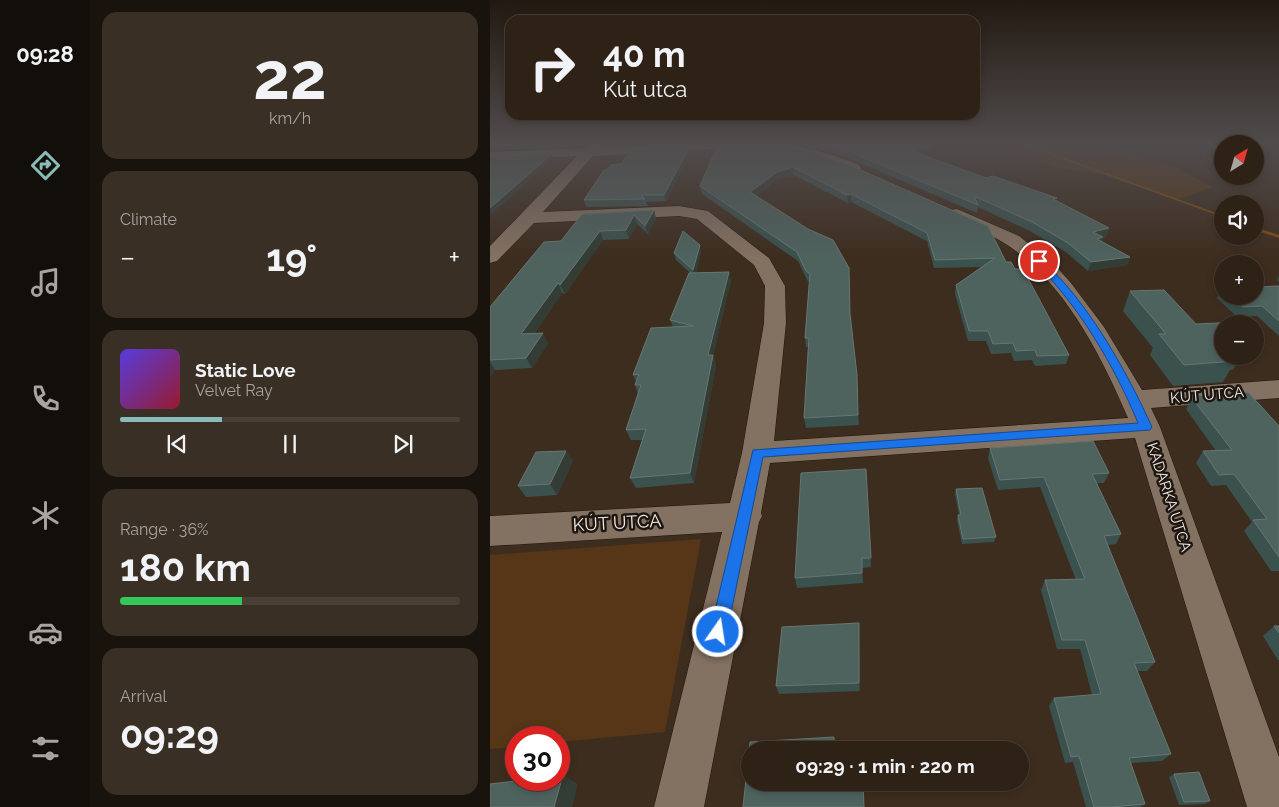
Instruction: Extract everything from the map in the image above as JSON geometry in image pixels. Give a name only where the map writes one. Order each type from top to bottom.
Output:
[{"type":"street","points":[[490,257],[562,182]]},
{"type":"street","name":"KADARKA UTCA","points":[[936,204],[1027,250],[1062,285],[1092,327],[1134,400],[1146,427],[1272,807]]},
{"type":"street","points":[[529,218],[679,210],[702,215],[762,262],[775,286],[775,323],[757,453],[745,516],[679,807]]},
{"type":"street","name":"KÚT UTCA","points":[[1134,400],[1279,389]]},
{"type":"street","points":[[757,453],[1146,427]]},
{"type":"street","name":"KÚT UTCA","points":[[490,531],[745,516]]},
{"type":"shaded area","points":[[1123,182],[1203,182],[1212,187],[1177,200]]},
{"type":"shaded area","points":[[701,539],[665,732],[570,741],[570,726],[505,726],[505,748],[490,749],[490,555]]},
{"type":"building","points":[[490,182],[520,182],[490,208]]},
{"type":"building","points":[[596,182],[671,182],[664,195],[641,195],[645,199],[584,200]]},
{"type":"building","points":[[702,182],[764,182],[750,192],[808,229],[833,240],[849,268],[850,314],[857,375],[858,415],[804,418],[809,338],[805,338],[810,274],[806,271],[797,252],[700,186]]},
{"type":"building","points":[[821,182],[887,182],[988,226],[1006,262],[1011,262],[1015,269],[1023,269],[1069,355],[1037,356],[1035,350],[1016,351],[1013,343],[993,344],[988,331],[969,331],[956,285],[995,258],[935,260],[927,233],[851,194],[847,195]]},
{"type":"building","points":[[922,182],[1009,182],[1057,198],[1053,199],[1109,228],[1093,232],[1103,237],[1097,239],[1130,257],[1091,262],[1068,243],[1032,222],[974,196],[978,205]]},
{"type":"building","points":[[654,210],[645,226],[634,215],[626,230],[600,231],[560,285],[558,283],[521,334],[543,333],[526,358],[490,360],[490,307],[544,242],[561,241],[582,214]]},
{"type":"building","points":[[683,231],[700,245],[693,270],[674,253]]},
{"type":"building","points":[[729,272],[708,355],[713,355],[690,473],[630,478],[646,429],[626,430],[641,385],[635,385],[639,374],[633,375],[651,328],[693,326],[670,320],[689,273]]},
{"type":"building","points":[[1279,286],[1279,321],[1262,306],[1243,307],[1241,305],[1264,305],[1264,287]]},
{"type":"building","points":[[1164,290],[1196,324],[1214,323],[1214,363],[1184,365],[1159,334],[1166,334],[1130,291]]},
{"type":"building","points":[[1248,392],[1279,426],[1279,557],[1253,520],[1267,519],[1234,474],[1219,475],[1203,451],[1232,450],[1192,398],[1197,398],[1195,396]]},
{"type":"building","points":[[1093,441],[1109,473],[1092,474],[1121,534],[1104,536],[1155,662],[1134,663],[1171,754],[1129,758],[1145,804],[1094,807],[1079,756],[1071,757],[1054,698],[1101,694],[1085,640],[1062,640],[1045,580],[1085,579],[1044,477],[1000,480],[990,448]]},
{"type":"building","points":[[566,451],[550,484],[518,486],[536,452]]},
{"type":"building","points":[[866,469],[871,558],[862,558],[862,573],[795,578],[801,473]]},
{"type":"building","points":[[982,488],[996,537],[963,539],[958,515],[961,515],[956,489]]},
{"type":"building","points":[[859,623],[859,683],[776,686],[782,627]]},
{"type":"building","points":[[1274,626],[1279,626],[1279,633]]},
{"type":"building","points":[[834,737],[834,741],[767,741]]},
{"type":"building","points":[[1199,772],[1210,801],[1184,802],[1174,774]]},
{"type":"building","points":[[505,782],[505,791],[558,791],[554,807],[490,807],[490,784]]},
{"type":"building","points":[[745,791],[863,791],[864,807],[743,807]]},
{"type":"waterway","points":[[1128,182],[1214,213]]},
{"type":"waterway","points":[[1264,231],[1279,237]]},
{"type":"route","points":[[718,632],[745,516],[757,453],[1146,427],[1134,400],[1092,327],[1062,285],[1039,261]]}]
